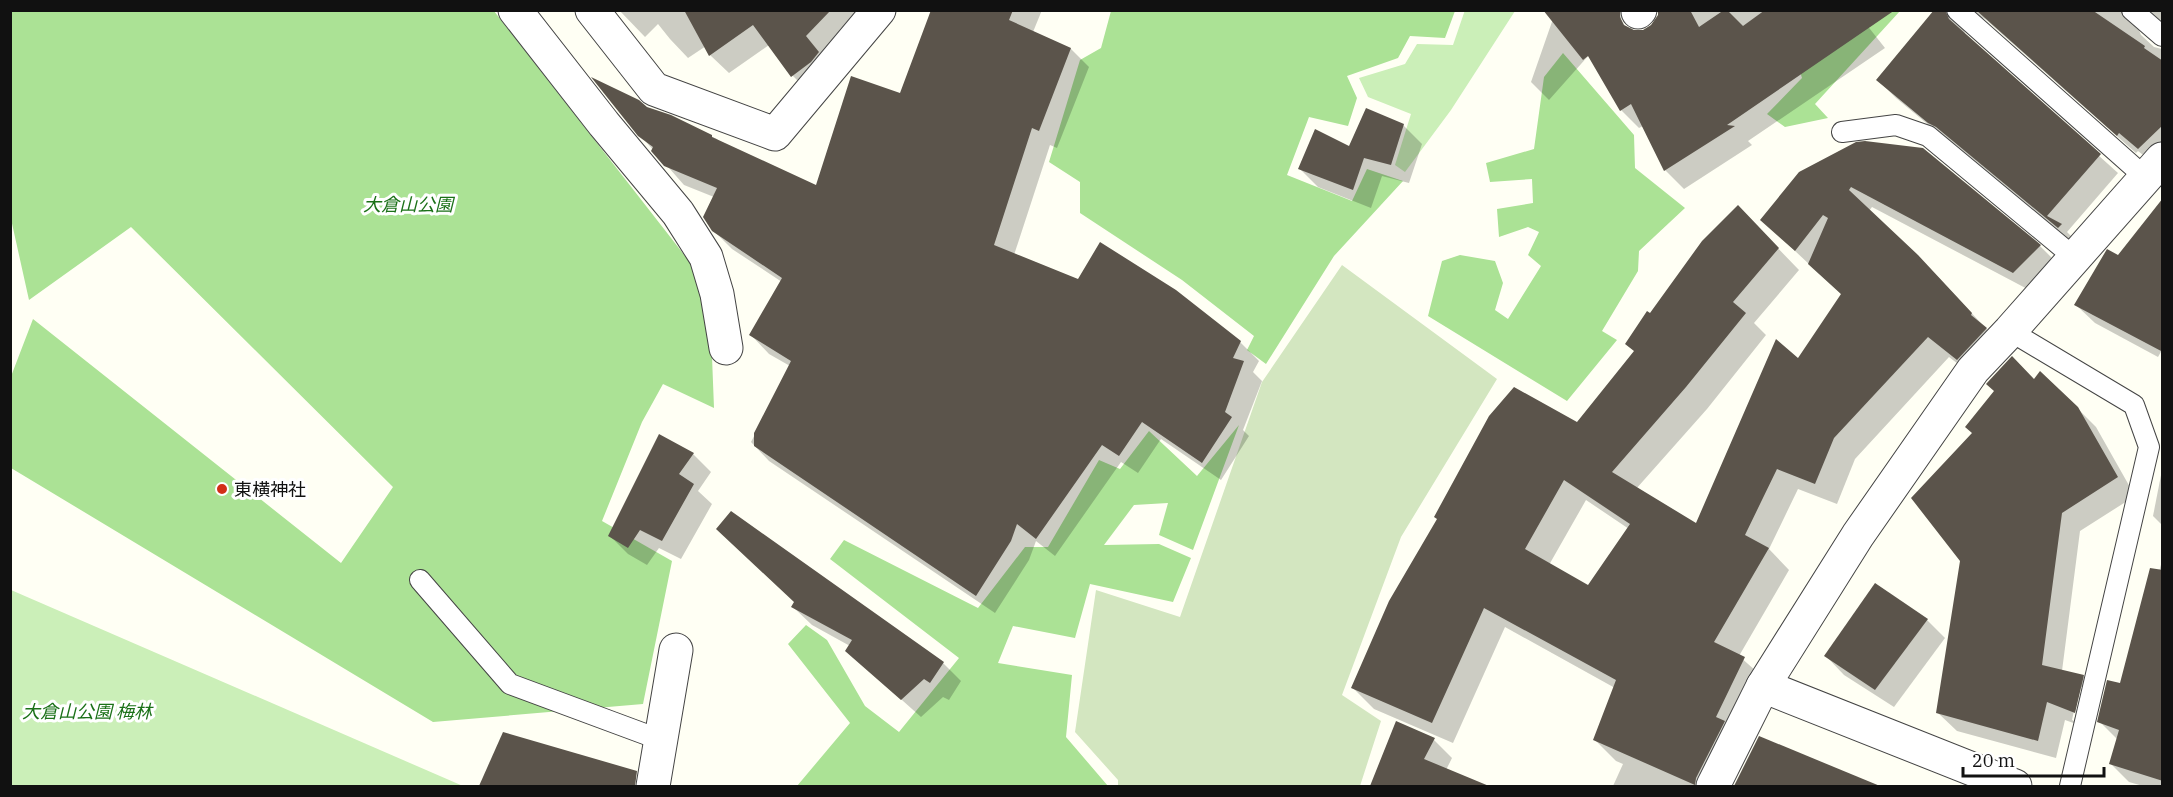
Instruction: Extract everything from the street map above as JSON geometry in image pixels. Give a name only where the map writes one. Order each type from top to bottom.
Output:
[{"type":"street","points":[[515,10],[604,124],[678,213],[706,257],[717,294],[726,348]]},
{"type":"street","points":[[592,10],[654,89],[775,134],[879,10]]},
{"type":"street","points":[[1713,786],[1763,686],[1858,535],[1973,370],[2154,169]]},
{"type":"street","points":[[653,786],[676,650]]},
{"type":"street","points":[[1763,686],[2015,786]]},
{"type":"lane","points":[[1957,10],[2154,169]]},
{"type":"lane","points":[[2133,10],[2163,36]]},
{"type":"lane","points":[[1842,132],[1896,125],[1928,136],[2075,258]]},
{"type":"lane","points":[[2010,331],[2134,405],[2149,447],[2070,786]]},
{"type":"lane","points":[[420,580],[510,684],[661,740]]},
{"type":"green space","points":[[1465,10],[1515,11],[1451,110],[1405,172],[1395,165],[1411,114],[1368,97],[1359,78],[1405,64],[1417,44],[1453,45]]},
{"type":"green space","name":"大倉山公園","points":[[11,11],[494,11],[696,270],[711,331],[714,408],[663,384],[642,422],[602,521],[672,561],[643,704],[433,722],[11,468],[10,379],[33,319],[341,563],[393,487],[131,227],[29,300],[11,219]]},
{"type":"green space","points":[[1111,11],[1455,11],[1445,38],[1410,36],[1398,58],[1347,76],[1357,98],[1348,126],[1309,117],[1287,175],[1352,201],[1367,169],[1403,181],[1334,256],[1266,364],[1247,350],[1254,336],[1182,280],[1080,213],[1080,182],[1049,162],[1080,60],[1101,48]]},
{"type":"green space","points":[[1851,11],[1900,11],[1815,104],[1828,118],[1785,127],[1767,114],[1802,78],[1796,58]]},
{"type":"green space","points":[[1563,53],[1634,135],[1635,168],[1685,208],[1639,251],[1638,271],[1602,331],[1617,340],[1567,401],[1428,316],[1442,261],[1460,255],[1495,261],[1503,283],[1495,310],[1508,319],[1541,266],[1528,255],[1539,232],[1528,227],[1499,237],[1497,209],[1533,203],[1532,179],[1490,182],[1486,163],[1534,149],[1544,77]]},
{"type":"green space","points":[[1342,265],[1497,379],[1401,537],[1342,695],[1381,721],[1360,786],[1118,786],[1118,780],[1075,732],[1096,590],[1180,617],[1262,382]]},
{"type":"green space","points":[[1239,425],[1193,550],[1159,535],[1168,503],[1134,505],[1104,545],[1159,544],[1191,558],[1173,602],[1090,584],[1075,638],[1013,626],[998,663],[1072,675],[1066,737],[1108,786],[797,786],[850,723],[788,644],[806,625],[827,640],[865,706],[899,732],[959,658],[830,559],[844,540],[978,608],[1025,547],[1048,547],[1099,460],[1120,469],[1149,431],[1197,476]]},
{"type":"green space","name":"大倉山公園 梅林","points":[[11,590],[463,786],[11,786]]},
{"type":"building","points":[[684,10],[831,10],[806,36],[819,52],[811,62],[791,77],[753,25],[709,56]]},
{"type":"building","points":[[931,10],[1013,10],[1009,20],[1071,48],[1039,131],[1032,128],[994,245],[1078,279],[1100,242],[1176,290],[1241,341],[1233,358],[1244,361],[1225,412],[1232,417],[1202,463],[1142,422],[1119,456],[1102,445],[1036,539],[1017,524],[1011,541],[976,596],[754,446],[754,433],[791,361],[749,335],[782,278],[712,231],[703,217],[717,188],[664,166],[651,151],[653,147],[638,136],[591,77],[639,100],[647,107],[671,115],[712,137],[816,185],[851,76],[900,93]]},
{"type":"building","points":[[1543,10],[1620,10],[1620,17],[1624,25],[1634,30],[1643,30],[1651,25],[1658,15],[1658,10],[1690,10],[1699,27],[1724,10],[1727,10],[1743,26],[1765,10],[1895,10],[1727,125],[1735,126],[1664,171],[1631,104],[1620,111],[1588,56],[1583,60]]},
{"type":"building","points":[[1934,10],[1945,10],[1949,19],[2101,154],[2047,216],[2062,224],[2058,228],[1876,80]]},
{"type":"building","points":[[1976,10],[2092,10],[2163,61],[2163,125],[2138,149],[2119,133],[2117,136]]},
{"type":"building","points":[[1366,108],[1404,124],[1391,165],[1364,158],[1353,190],[1298,169],[1315,129],[1349,146]]},
{"type":"building","points":[[1856,142],[1923,148],[2041,245],[2013,273],[1851,187],[1849,190],[1918,255],[1972,313],[1971,315],[1987,328],[1957,360],[1928,337],[1834,438],[1815,484],[1777,469],[1745,535],[1769,548],[1714,642],[1745,657],[1716,717],[1725,721],[1696,778],[1695,785],[1593,740],[1616,680],[1484,608],[1432,723],[1351,688],[1389,601],[1437,519],[1434,517],[1489,416],[1514,387],[1577,422],[1634,351],[1625,344],[1647,311],[1650,313],[1702,241],[1738,205],[1779,248],[1733,302],[1746,313],[1686,387],[1612,472],[1696,523],[1776,339],[1798,358],[1841,294],[1808,264],[1828,218],[1823,215],[1795,251],[1760,220],[1799,172]],"holes":[[[1564,480],[1630,524],[1588,585],[1525,549]]]},
{"type":"building","points":[[2163,198],[2163,352],[2074,305],[2107,249],[2118,255]]},
{"type":"building","points":[[2012,356],[2034,379],[2040,371],[2078,407],[2118,477],[2062,513],[2042,665],[2084,675],[2075,713],[2047,702],[2038,741],[1936,713],[1960,561],[1911,498],[1972,433],[1965,427],[1994,391],[1986,384]]},
{"type":"building","points":[[659,434],[694,453],[679,474],[694,484],[662,541],[640,530],[628,548],[608,536]]},
{"type":"building","points":[[731,511],[944,662],[930,683],[924,679],[901,700],[845,651],[852,640],[791,607],[794,602],[716,529]]},
{"type":"building","points":[[2150,568],[2163,570],[2163,781],[2109,764],[2119,730],[2097,722],[2107,680],[2120,683]]},
{"type":"building","points":[[1875,583],[1928,619],[1875,690],[1824,656]]},
{"type":"building","points":[[1396,721],[1435,738],[1424,759],[1489,786],[1370,786]]},
{"type":"building","points":[[503,732],[637,771],[635,786],[479,786]]},
{"type":"building","points":[[1759,736],[1880,786],[1734,786]]},
{"type":"place","name":"東横神社","points":[[222,489]]}]
